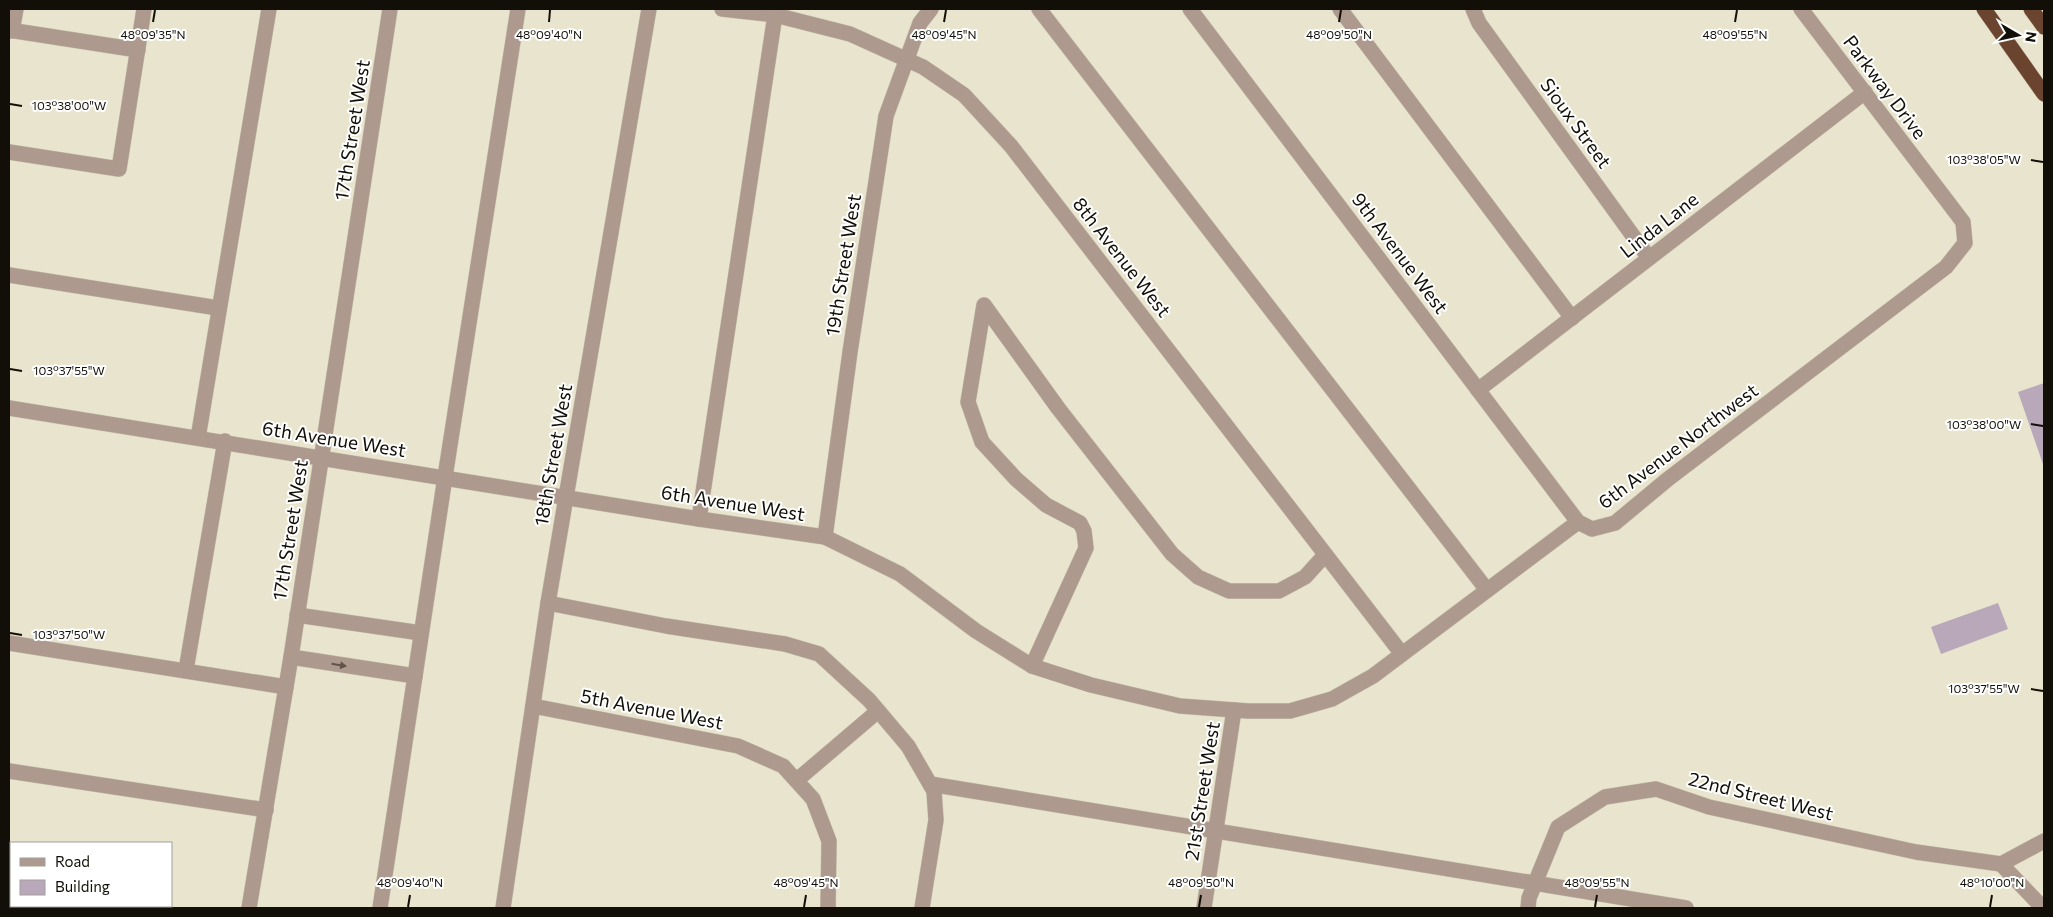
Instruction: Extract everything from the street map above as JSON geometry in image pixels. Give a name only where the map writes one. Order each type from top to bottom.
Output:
[{"type":"highway","points":[[1984,9],[2003,33],[2044,94]]},
{"type":"highway","points":[[2031,9],[2044,27]]},
{"type":"street","points":[[16,9],[10,30],[138,50]]},
{"type":"street","points":[[9,152],[119,169],[144,9]]},
{"type":"street","points":[[198,438],[269,9]]},
{"type":"street","name":"17th Street West","points":[[249,908],[286,687],[390,9]]},
{"type":"street","points":[[380,908],[518,9]]},
{"type":"street","name":"18th Street West","points":[[503,908],[548,603],[649,9]]},
{"type":"street","name":"8th Avenue West","points":[[722,9],[775,15],[850,34],[923,67],[964,95],[1011,146],[1402,654]]},
{"type":"street","name":"19th Street West","points":[[825,537],[850,352],[886,116],[920,23],[931,9]]},
{"type":"street","points":[[1039,9],[1487,590]]},
{"type":"street","name":"9th Avenue West","points":[[1190,9],[1578,522]]},
{"type":"street","points":[[1340,9],[1572,318]]},
{"type":"street","name":"Sioux Street","points":[[1473,9],[1479,23],[1649,258]]},
{"type":"street","name":"Parkway Drive","points":[[1801,9],[1963,222],[1965,243],[1946,267],[1925,283]]},
{"type":"street","points":[[699,518],[775,15]]},
{"type":"street","name":"Linda Lane","points":[[1478,390],[1865,92]]},
{"type":"street","points":[[9,275],[218,308]]},
{"type":"street","name":"6th Avenue Northwest","points":[[1578,522],[1592,529],[1615,523],[1668,479],[1925,283]]},
{"type":"street","points":[[1032,666],[1086,548],[1084,531],[1080,523],[1046,505],[1016,480],[982,442],[968,402],[984,305],[1058,408],[1172,554],[1198,577],[1229,591],[1279,591],[1305,577],[1325,555]]},
{"type":"street","name":"6th Avenue West","points":[[9,408],[825,537],[900,574],[976,631],[1032,666],[1091,686],[1180,706],[1234,710],[1290,711],[1332,699],[1372,676],[1402,654]]},
{"type":"street","points":[[186,670],[224,441]]},
{"type":"street","points":[[1402,654],[1578,522]]},
{"type":"street","points":[[548,603],[666,626],[785,644],[818,654],[878,710],[908,746],[934,791],[936,820],[922,908]]},
{"type":"street","points":[[297,615],[421,633]]},
{"type":"street","points":[[9,643],[286,687]]},
{"type":"street","points":[[290,657],[415,676]]},
{"type":"street","name":"5th Avenue West","points":[[533,706],[738,746],[783,766],[796,780]]},
{"type":"street","points":[[828,908],[829,841],[813,799],[796,780],[878,710]]},
{"type":"street","name":"21st Street West","points":[[1204,908],[1234,710]]},
{"type":"street","points":[[9,771],[266,810]]},
{"type":"street","points":[[930,784],[1686,908]]},
{"type":"street","name":"22nd Street West","points":[[1528,908],[1529,898],[1558,827],[1605,797],[1656,789],[1709,807],[1916,852],[2001,864]]},
{"type":"street","points":[[2043,908],[2001,864],[2044,841]]},
{"type":"building","points":[[2044,383],[2044,467],[2018,392]]},
{"type":"building","points":[[1998,603],[2008,629],[1941,654],[1931,627]]}]
